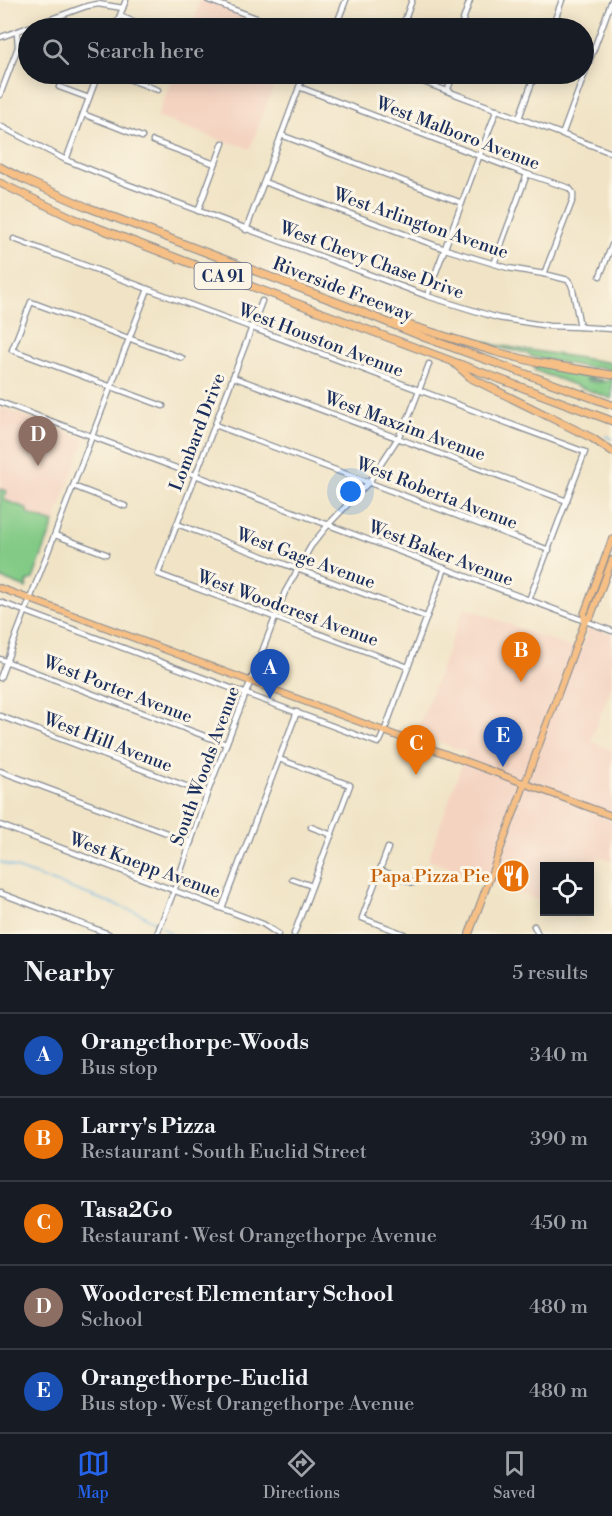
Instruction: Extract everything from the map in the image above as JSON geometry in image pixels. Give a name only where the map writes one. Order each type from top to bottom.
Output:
[{"type":"highway","name":"Riverside Freeway","points":[[0,167],[87,207],[426,338],[612,405]]},
{"type":"highway","name":"Riverside Freeway","points":[[0,183],[75,219],[612,421]]},
{"type":"highway","points":[[352,308],[496,352],[535,362],[612,375]]},
{"type":"highway","points":[[449,360],[471,378],[592,438],[612,452]]},
{"type":"main road","points":[[469,934],[585,621],[584,614],[612,539]]},
{"type":"main road","points":[[585,621],[591,616],[612,560]]},
{"type":"main road","points":[[0,588],[612,816]]},
{"type":"street","points":[[125,18],[120,16],[126,0]]},
{"type":"street","points":[[208,0],[256,18]]},
{"type":"street","points":[[339,18],[346,0]]},
{"type":"street","points":[[406,18],[412,0]]},
{"type":"street","points":[[464,18],[470,0]]},
{"type":"street","points":[[556,18],[562,0]]},
{"type":"street","points":[[594,49],[612,0]]},
{"type":"street","points":[[56,18],[98,4],[123,8]]},
{"type":"street","points":[[0,95],[18,47],[17,33],[1,38]]},
{"type":"street","points":[[66,160],[94,84]]},
{"type":"street","points":[[142,84],[158,90]]},
{"type":"street","points":[[246,230],[300,84]]},
{"type":"street","points":[[428,84],[612,153]]},
{"type":"street","points":[[447,91],[450,84]]},
{"type":"street","points":[[519,118],[531,84]]},
{"type":"street","points":[[562,135],[581,84]]},
{"type":"street","points":[[59,87],[89,98]]},
{"type":"street","name":"West Malboro Avenue","points":[[299,87],[569,188],[573,193],[573,198],[544,274]]},
{"type":"street","points":[[427,296],[497,109]]},
{"type":"street","points":[[83,114],[142,137]]},
{"type":"street","name":"West Chevy Chase Drive","points":[[0,126],[66,160],[130,186],[427,296],[498,318],[549,326],[612,329]]},
{"type":"street","points":[[281,135],[462,203]]},
{"type":"street","points":[[153,141],[216,164]]},
{"type":"street","points":[[198,211],[223,143]]},
{"type":"street","points":[[495,264],[527,174]]},
{"type":"street","name":"West Arlington Avenue","points":[[264,182],[445,249],[508,268],[568,280],[571,284],[580,327]]},
{"type":"street","name":"West Houston Avenue","points":[[14,239],[585,452],[567,501]]},
{"type":"street","points":[[600,276],[612,245]]},
{"type":"street","points":[[0,678],[148,289]]},
{"type":"street","name":"Lombard Drive","points":[[158,574],[262,301]]},
{"type":"street","points":[[163,406],[12,350],[31,302],[182,358]]},
{"type":"street","name":"South Woods Avenue","points":[[158,933],[207,794],[285,592],[311,546],[327,525],[369,482],[399,438],[429,364]]},
{"type":"street","name":"West Maxzim Avenue","points":[[233,376],[567,501]]},
{"type":"street","name":"West Baker Avenue","points":[[0,402],[612,631]]},
{"type":"street","name":"West Roberta Avenue","points":[[215,425],[549,550]]},
{"type":"street","points":[[73,486],[125,506]]},
{"type":"street","points":[[530,600],[567,501]]},
{"type":"street","name":"West Gage Avenue","points":[[177,524],[426,617]]},
{"type":"street","points":[[55,535],[106,554]]},
{"type":"street","points":[[0,602],[378,742],[384,732],[445,568]]},
{"type":"street","name":"West Woodcrest Avenue","points":[[158,574],[408,667]]},
{"type":"street","name":"West Porter Avenue","points":[[0,659],[226,744]]},
{"type":"street","points":[[222,908],[297,712]]},
{"type":"street","name":"West Hill Avenue","points":[[0,716],[207,794]]},
{"type":"street","points":[[279,759],[350,785],[294,934]]},
{"type":"street","points":[[0,771],[190,842]]},
{"type":"street","name":"West Knepp Avenue","points":[[0,825],[222,908],[262,924],[278,934]]},
{"type":"street","points":[[311,827],[332,835]]},
{"type":"street","points":[[388,848],[363,918],[404,934]]},
{"type":"street","points":[[380,870],[413,883]]},
{"type":"street","points":[[292,879],[312,886]]},
{"type":"street","points":[[0,893],[109,934]]},
{"type":"street","points":[[534,926],[538,934]]},
{"type":"shaded area","points":[[200,0],[204,0],[254,18],[194,18]]},
{"type":"shaded area","points":[[170,84],[274,84],[250,149],[157,117]]},
{"type":"shaded area","points":[[0,407],[82,438],[84,441],[54,523],[28,514],[26,508],[4,500],[7,491],[0,489]]},
{"type":"shaded area","points":[[464,607],[580,651],[589,626],[612,634],[612,684],[591,741],[612,750],[612,861],[598,856],[594,867],[594,862],[540,862],[540,901],[428,860],[466,752],[416,733]]},
{"type":"green space","points":[[469,337],[496,345],[612,363],[612,371],[602,367],[591,368],[533,357]]},
{"type":"green space","points":[[536,365],[603,380],[585,379],[589,381],[608,381],[612,378],[612,399],[534,370]]},
{"type":"green space","points":[[0,489],[7,491],[4,500],[26,508],[28,514],[54,523],[33,579],[28,581],[26,588],[0,578]]},
{"type":"waterway","points":[[606,436],[612,439]]},
{"type":"waterway","points":[[0,862],[141,914],[158,924]]},
{"type":"waterway","points":[[162,927],[172,934]]},
{"type":"place","name":"Woodcrest Elementary School","points":[[38,466]]},
{"type":"place","name":"Larry's Pizza","points":[[521,682]]},
{"type":"place","name":"Orangethorpe-Woods","points":[[270,699]]},
{"type":"place","name":"Orangethorpe-Euclid","points":[[503,767]]},
{"type":"place","name":"Tasa2Go","points":[[416,775]]},
{"type":"place","name":"Papa Pizza Pie","points":[[513,876]]}]
